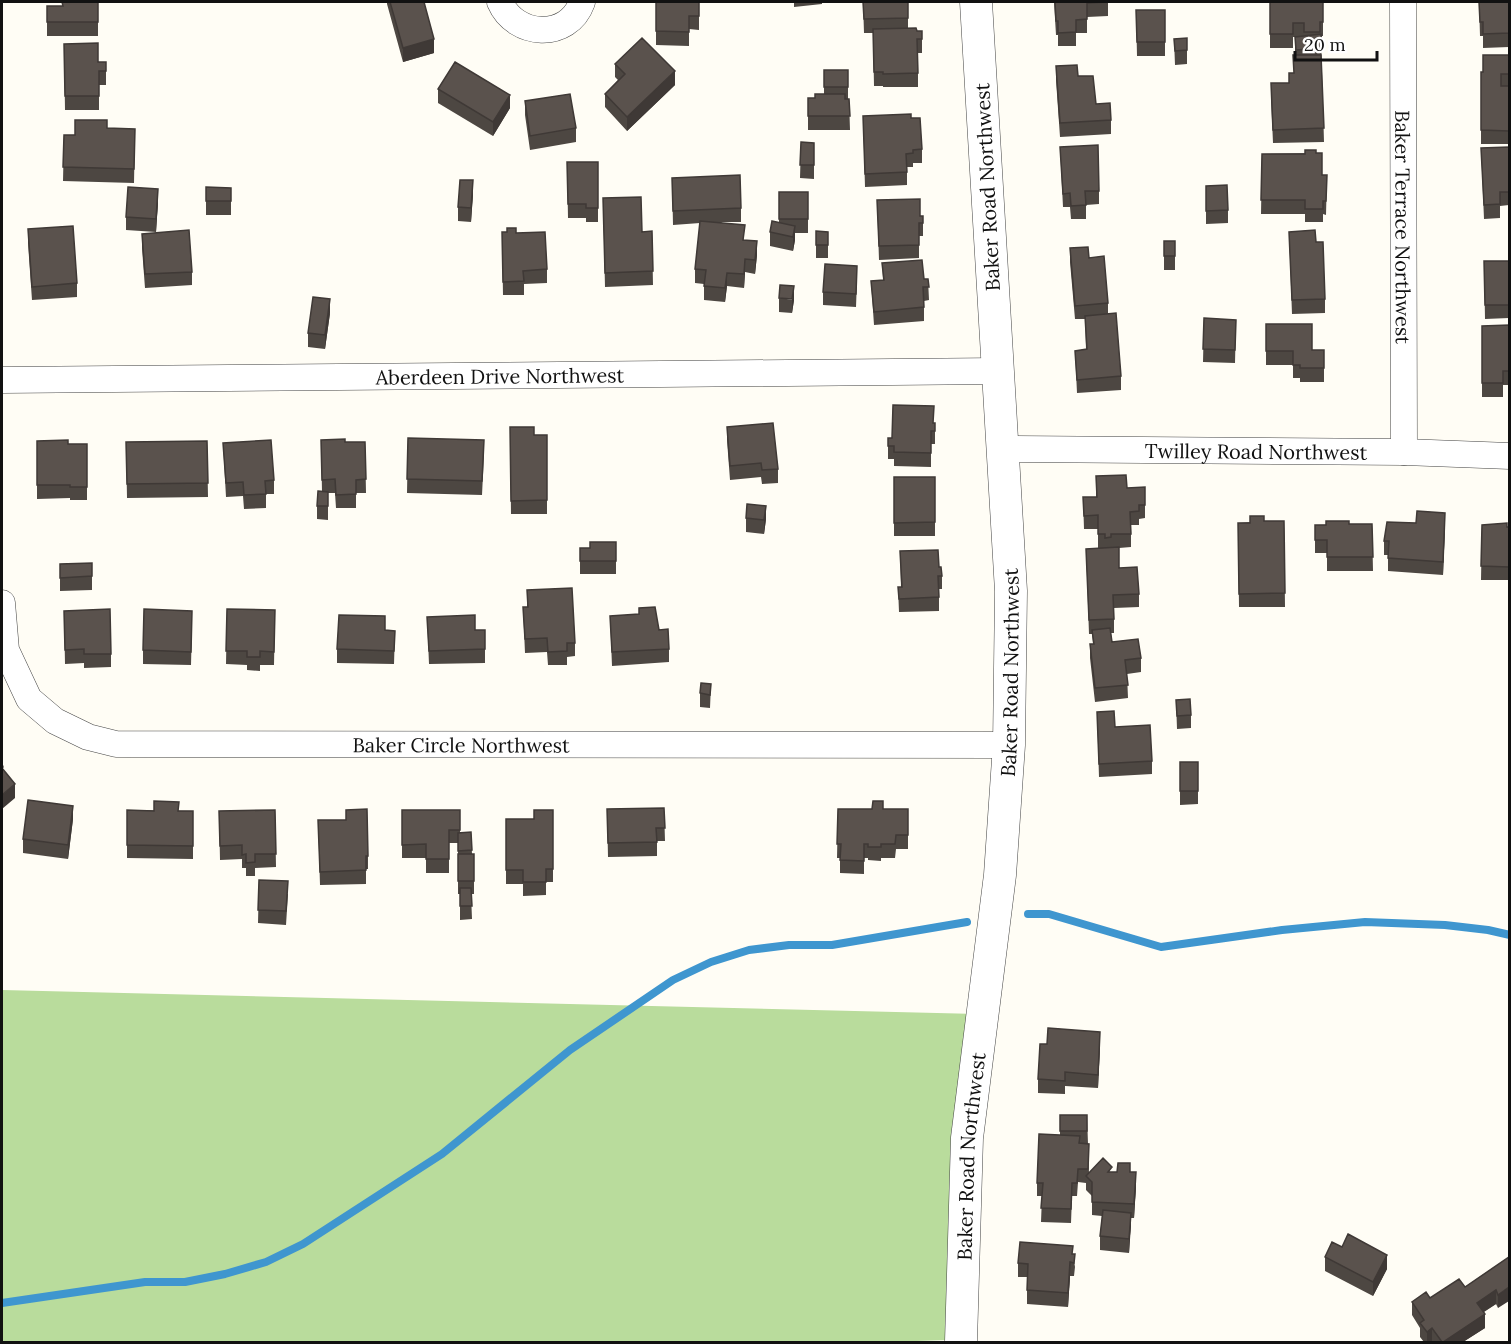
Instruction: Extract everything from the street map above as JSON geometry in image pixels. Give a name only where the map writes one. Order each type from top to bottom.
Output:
[{"type":"street","points":[[500,2],[503,10],[514,22],[528,29],[543,31],[558,27],[571,19],[582,2]]},
{"type":"street","name":"Baker Road Northwest","points":[[961,1342],[967,1138],[1000,875],[1009,745],[1011,591],[976,2]]},
{"type":"street","name":"Baker Terrace Northwest","points":[[1403,2],[1404,452]]},
{"type":"street","name":"Aberdeen Drive Northwest","points":[[2,380],[997,371]]},
{"type":"street","name":"Twilley Road Northwest","points":[[1001,449],[1404,452],[1509,456]]},
{"type":"street","name":"Baker Circle Northwest","points":[[2,603],[6,650],[29,699],[55,721],[88,737],[116,744],[1009,745]]},
{"type":"green space","points":[[2,990],[978,1014],[948,1340],[886,1342],[2,1342]]},
{"type":"building","points":[[62,2],[98,2],[98,22],[47,22],[47,6],[63,6]]},
{"type":"building","points":[[390,2],[424,2],[434,39],[403,48]]},
{"type":"building","points":[[656,2],[699,2],[699,16],[689,16],[689,32],[656,31]]},
{"type":"building","points":[[863,2],[908,2],[908,18],[864,19]]},
{"type":"building","points":[[1055,2],[1108,2],[1087,3],[1087,19],[1076,20],[1076,32],[1058,33]]},
{"type":"building","points":[[1270,2],[1323,2],[1323,22],[1320,22],[1320,32],[1304,32],[1304,23],[1293,23],[1293,34],[1270,34]]},
{"type":"building","points":[[1479,2],[1509,2],[1509,33],[1483,34]]},
{"type":"building","points":[[1136,10],[1165,10],[1165,42],[1137,42]]},
{"type":"building","points":[[916,28],[917,31],[922,31],[922,39],[917,39],[918,73],[874,72],[873,29]]},
{"type":"building","points":[[1321,34],[1322,48],[1296,50],[1295,37]]},
{"type":"building","points":[[642,38],[675,71],[627,117],[605,94],[625,74],[615,64]]},
{"type":"building","points":[[1187,38],[1187,50],[1175,51],[1174,39]]},
{"type":"building","points":[[98,43],[98,62],[106,62],[106,71],[99,71],[99,96],[65,96],[64,44]]},
{"type":"building","points":[[1293,55],[1321,55],[1324,128],[1273,130],[1271,83],[1289,83],[1289,73],[1294,73]]},
{"type":"building","points":[[1483,55],[1509,55],[1509,74],[1501,74],[1501,86],[1509,86],[1509,131],[1481,130]]},
{"type":"building","points":[[455,62],[510,95],[493,122],[438,89]]},
{"type":"building","points":[[1077,65],[1078,76],[1093,76],[1096,104],[1110,103],[1111,120],[1060,123],[1056,66]]},
{"type":"building","points":[[824,70],[848,70],[848,87],[824,87]]},
{"type":"building","points":[[570,94],[576,128],[530,136],[525,101]]},
{"type":"building","points":[[815,94],[845,94],[845,99],[849,99],[850,116],[808,116],[808,98],[815,98]]},
{"type":"building","points":[[911,114],[911,118],[920,118],[922,149],[906,154],[907,172],[865,174],[863,116]]},
{"type":"building","points":[[75,120],[107,120],[107,128],[135,129],[134,169],[63,167],[64,135],[75,135]]},
{"type":"building","points":[[801,142],[814,143],[814,165],[800,165]]},
{"type":"building","points":[[1098,145],[1099,191],[1085,191],[1086,205],[1071,206],[1070,193],[1063,194],[1060,147]]},
{"type":"building","points":[[1509,147],[1509,192],[1500,192],[1500,204],[1484,205],[1481,148]]},
{"type":"building","points":[[1305,150],[1316,150],[1316,153],[1322,153],[1322,175],[1327,175],[1326,201],[1323,201],[1323,209],[1305,209],[1305,200],[1261,200],[1262,154],[1305,154]]},
{"type":"building","points":[[567,162],[598,162],[598,208],[586,208],[586,204],[568,204]]},
{"type":"building","points":[[740,175],[741,208],[673,211],[672,178]]},
{"type":"building","points":[[460,180],[473,180],[471,208],[458,207]]},
{"type":"building","points":[[1227,185],[1228,210],[1206,211],[1206,186]]},
{"type":"building","points":[[128,187],[158,189],[156,219],[126,217]]},
{"type":"building","points":[[206,187],[231,188],[231,201],[206,201]]},
{"type":"building","points":[[779,192],[808,192],[808,219],[779,219]]},
{"type":"building","points":[[641,197],[642,232],[652,231],[653,271],[605,273],[603,198]]},
{"type":"building","points":[[920,199],[920,216],[923,216],[923,223],[919,223],[919,245],[879,246],[877,200]]},
{"type":"building","points":[[700,221],[745,225],[743,240],[757,241],[755,260],[745,259],[744,274],[727,273],[725,288],[704,286],[706,270],[695,269]]},
{"type":"building","points":[[772,221],[795,226],[793,237],[770,232]]},
{"type":"building","points":[[73,226],[77,283],[32,287],[28,229]]},
{"type":"building","points":[[507,228],[516,228],[516,233],[545,232],[547,269],[523,271],[524,281],[503,282],[502,232],[507,232]]},
{"type":"building","points":[[189,230],[192,272],[145,274],[142,234]]},
{"type":"building","points":[[1315,230],[1316,242],[1323,242],[1325,299],[1292,300],[1289,232]]},
{"type":"building","points":[[816,231],[828,232],[828,245],[816,245]]},
{"type":"building","points":[[1164,241],[1175,241],[1175,256],[1164,256]]},
{"type":"building","points":[[1088,247],[1089,258],[1104,256],[1108,303],[1075,306],[1070,248]]},
{"type":"building","points":[[922,260],[924,279],[928,279],[929,287],[923,287],[924,307],[874,312],[871,281],[884,280],[882,263]]},
{"type":"building","points":[[1484,261],[1509,261],[1509,305],[1485,305]]},
{"type":"building","points":[[825,264],[857,266],[856,294],[823,292]]},
{"type":"building","points":[[780,285],[794,286],[792,299],[779,298]]},
{"type":"building","points":[[313,297],[330,299],[325,335],[308,333]]},
{"type":"building","points":[[1116,313],[1121,376],[1077,380],[1075,351],[1087,349],[1085,316]]},
{"type":"building","points":[[1204,318],[1236,320],[1235,350],[1203,349]]},
{"type":"building","points":[[1266,324],[1312,324],[1312,350],[1324,350],[1324,368],[1300,368],[1300,365],[1293,365],[1293,351],[1266,351]]},
{"type":"building","points":[[1509,325],[1509,371],[1503,371],[1503,383],[1482,383],[1482,326]]},
{"type":"building","points":[[893,405],[934,406],[935,431],[931,431],[931,453],[894,452],[894,446],[888,446],[888,438],[892,438]]},
{"type":"building","points":[[773,423],[778,469],[762,470],[761,463],[730,466],[727,427]]},
{"type":"building","points":[[510,427],[534,427],[534,435],[547,435],[547,500],[511,501]]},
{"type":"building","points":[[408,438],[484,440],[482,481],[407,479]]},
{"type":"building","points":[[345,439],[345,442],[365,442],[366,479],[356,480],[356,494],[336,495],[335,479],[322,480],[321,440]]},
{"type":"building","points":[[68,440],[68,444],[87,444],[87,487],[37,485],[37,441]]},
{"type":"building","points":[[271,440],[274,480],[265,481],[266,494],[244,495],[243,482],[226,483],[223,443]]},
{"type":"building","points":[[207,441],[208,483],[127,484],[126,442]]},
{"type":"building","points":[[1126,475],[1127,488],[1145,487],[1145,505],[1139,505],[1139,511],[1130,512],[1131,534],[1111,534],[1111,537],[1105,538],[1105,534],[1098,534],[1098,515],[1084,516],[1083,497],[1097,497],[1096,476]]},
{"type":"building","points":[[894,477],[935,477],[935,522],[894,523]]},
{"type":"building","points":[[318,491],[328,492],[328,506],[317,506]]},
{"type":"building","points":[[747,504],[766,506],[764,520],[746,518]]},
{"type":"building","points":[[1417,511],[1445,513],[1443,562],[1388,558],[1389,541],[1384,541],[1387,522],[1416,523]]},
{"type":"building","points":[[1250,516],[1264,516],[1264,521],[1284,521],[1285,593],[1239,594],[1238,523],[1250,523]]},
{"type":"building","points":[[1326,521],[1372,524],[1373,557],[1327,557],[1327,540],[1315,540],[1315,525],[1326,525]]},
{"type":"building","points":[[1507,523],[1509,527],[1509,567],[1481,566],[1482,525]]},
{"type":"building","points":[[590,542],[616,542],[616,561],[580,561],[580,548],[590,548]]},
{"type":"building","points":[[1119,547],[1119,568],[1137,567],[1139,594],[1113,595],[1114,619],[1089,620],[1086,549]]},
{"type":"building","points":[[938,550],[942,576],[938,576],[939,597],[899,599],[898,587],[902,587],[900,551]]},
{"type":"building","points":[[92,563],[92,576],[60,578],[60,564]]},
{"type":"building","points":[[572,588],[575,643],[567,643],[567,651],[548,652],[547,638],[525,639],[523,607],[528,607],[527,590]]},
{"type":"building","points":[[655,607],[659,630],[668,629],[669,649],[612,652],[610,616],[639,614],[639,608]]},
{"type":"building","points":[[110,609],[111,654],[84,654],[84,649],[65,650],[64,611]]},
{"type":"building","points":[[144,609],[192,611],[191,652],[143,650]]},
{"type":"building","points":[[227,609],[275,610],[274,652],[260,651],[260,657],[247,657],[247,651],[226,651]]},
{"type":"building","points":[[339,615],[385,616],[385,630],[395,631],[394,651],[337,649]]},
{"type":"building","points":[[475,615],[475,630],[485,630],[485,649],[429,651],[427,617]]},
{"type":"building","points":[[1110,628],[1112,642],[1138,639],[1141,658],[1125,660],[1128,685],[1095,688],[1090,644],[1094,644],[1092,630]]},
{"type":"building","points":[[701,683],[711,684],[710,695],[700,693]]},
{"type":"building","points":[[1190,699],[1191,715],[1177,716],[1176,700]]},
{"type":"building","points":[[1114,711],[1115,727],[1150,725],[1152,761],[1099,764],[1097,712]]},
{"type":"building","points":[[1180,762],[1198,762],[1198,791],[1180,791]]},
{"type":"building","points":[[2,768],[15,784],[2,795]]},
{"type":"building","points":[[28,800],[73,806],[68,845],[23,839]]},
{"type":"building","points":[[154,801],[179,802],[178,811],[193,811],[193,846],[127,845],[127,810],[154,811]]},
{"type":"building","points":[[873,801],[883,801],[883,809],[908,809],[908,835],[896,835],[895,844],[881,844],[881,847],[868,847],[868,844],[864,844],[864,861],[840,860],[841,844],[837,844],[838,809],[872,809]]},
{"type":"building","points":[[664,808],[665,828],[656,828],[657,842],[608,843],[607,809]]},
{"type":"building","points":[[367,809],[366,870],[320,872],[318,820],[346,820],[346,810]]},
{"type":"building","points":[[275,810],[276,854],[255,854],[255,862],[246,863],[246,854],[242,855],[242,845],[220,846],[219,811]]},
{"type":"building","points":[[402,810],[460,810],[460,830],[449,830],[449,859],[426,859],[426,844],[402,845]]},
{"type":"building","points":[[534,810],[553,810],[553,869],[546,869],[546,882],[523,882],[523,870],[506,870],[506,819],[534,819]]},
{"type":"building","points":[[471,832],[472,850],[458,851],[458,833]]},
{"type":"building","points":[[458,854],[474,854],[474,881],[458,881]]},
{"type":"building","points":[[259,880],[288,881],[286,911],[258,910]]},
{"type":"building","points":[[460,888],[471,888],[472,906],[460,906]]},
{"type":"building","points":[[1048,1028],[1100,1032],[1098,1075],[1065,1072],[1065,1081],[1038,1079],[1040,1044],[1047,1044]]},
{"type":"building","points":[[1060,1115],[1087,1115],[1087,1131],[1060,1131]]},
{"type":"building","points":[[1039,1134],[1080,1136],[1079,1143],[1089,1144],[1088,1169],[1078,1169],[1077,1183],[1072,1183],[1071,1209],[1041,1208],[1043,1183],[1037,1183]]},
{"type":"building","points":[[1103,1158],[1112,1167],[1108,1172],[1117,1172],[1118,1163],[1130,1163],[1130,1172],[1136,1172],[1134,1204],[1092,1202],[1092,1182],[1086,1176]]},
{"type":"building","points":[[1103,1210],[1131,1213],[1129,1239],[1100,1236]]},
{"type":"building","points":[[1348,1234],[1387,1255],[1373,1282],[1325,1257],[1332,1242],[1342,1247]]},
{"type":"building","points":[[1020,1242],[1073,1246],[1072,1254],[1075,1254],[1074,1263],[1070,1262],[1068,1293],[1027,1290],[1028,1264],[1018,1263]]},
{"type":"building","points":[[1509,1257],[1509,1287],[1498,1295],[1496,1290],[1477,1303],[1485,1314],[1443,1342],[1432,1328],[1427,1332],[1420,1323],[1424,1320],[1412,1302],[1426,1292],[1430,1298],[1459,1279],[1465,1287]]},
{"type":"waterway","points":[[1028,914],[1049,914],[1161,947],[1282,930],[1365,922],[1445,925],[1510,935]]},
{"type":"waterway","points":[[2,1303],[145,1282],[185,1282],[225,1274],[266,1262],[303,1244],[442,1154],[570,1050],[673,980],[711,962],[749,950],[789,945],[832,945],[967,922]]}]
